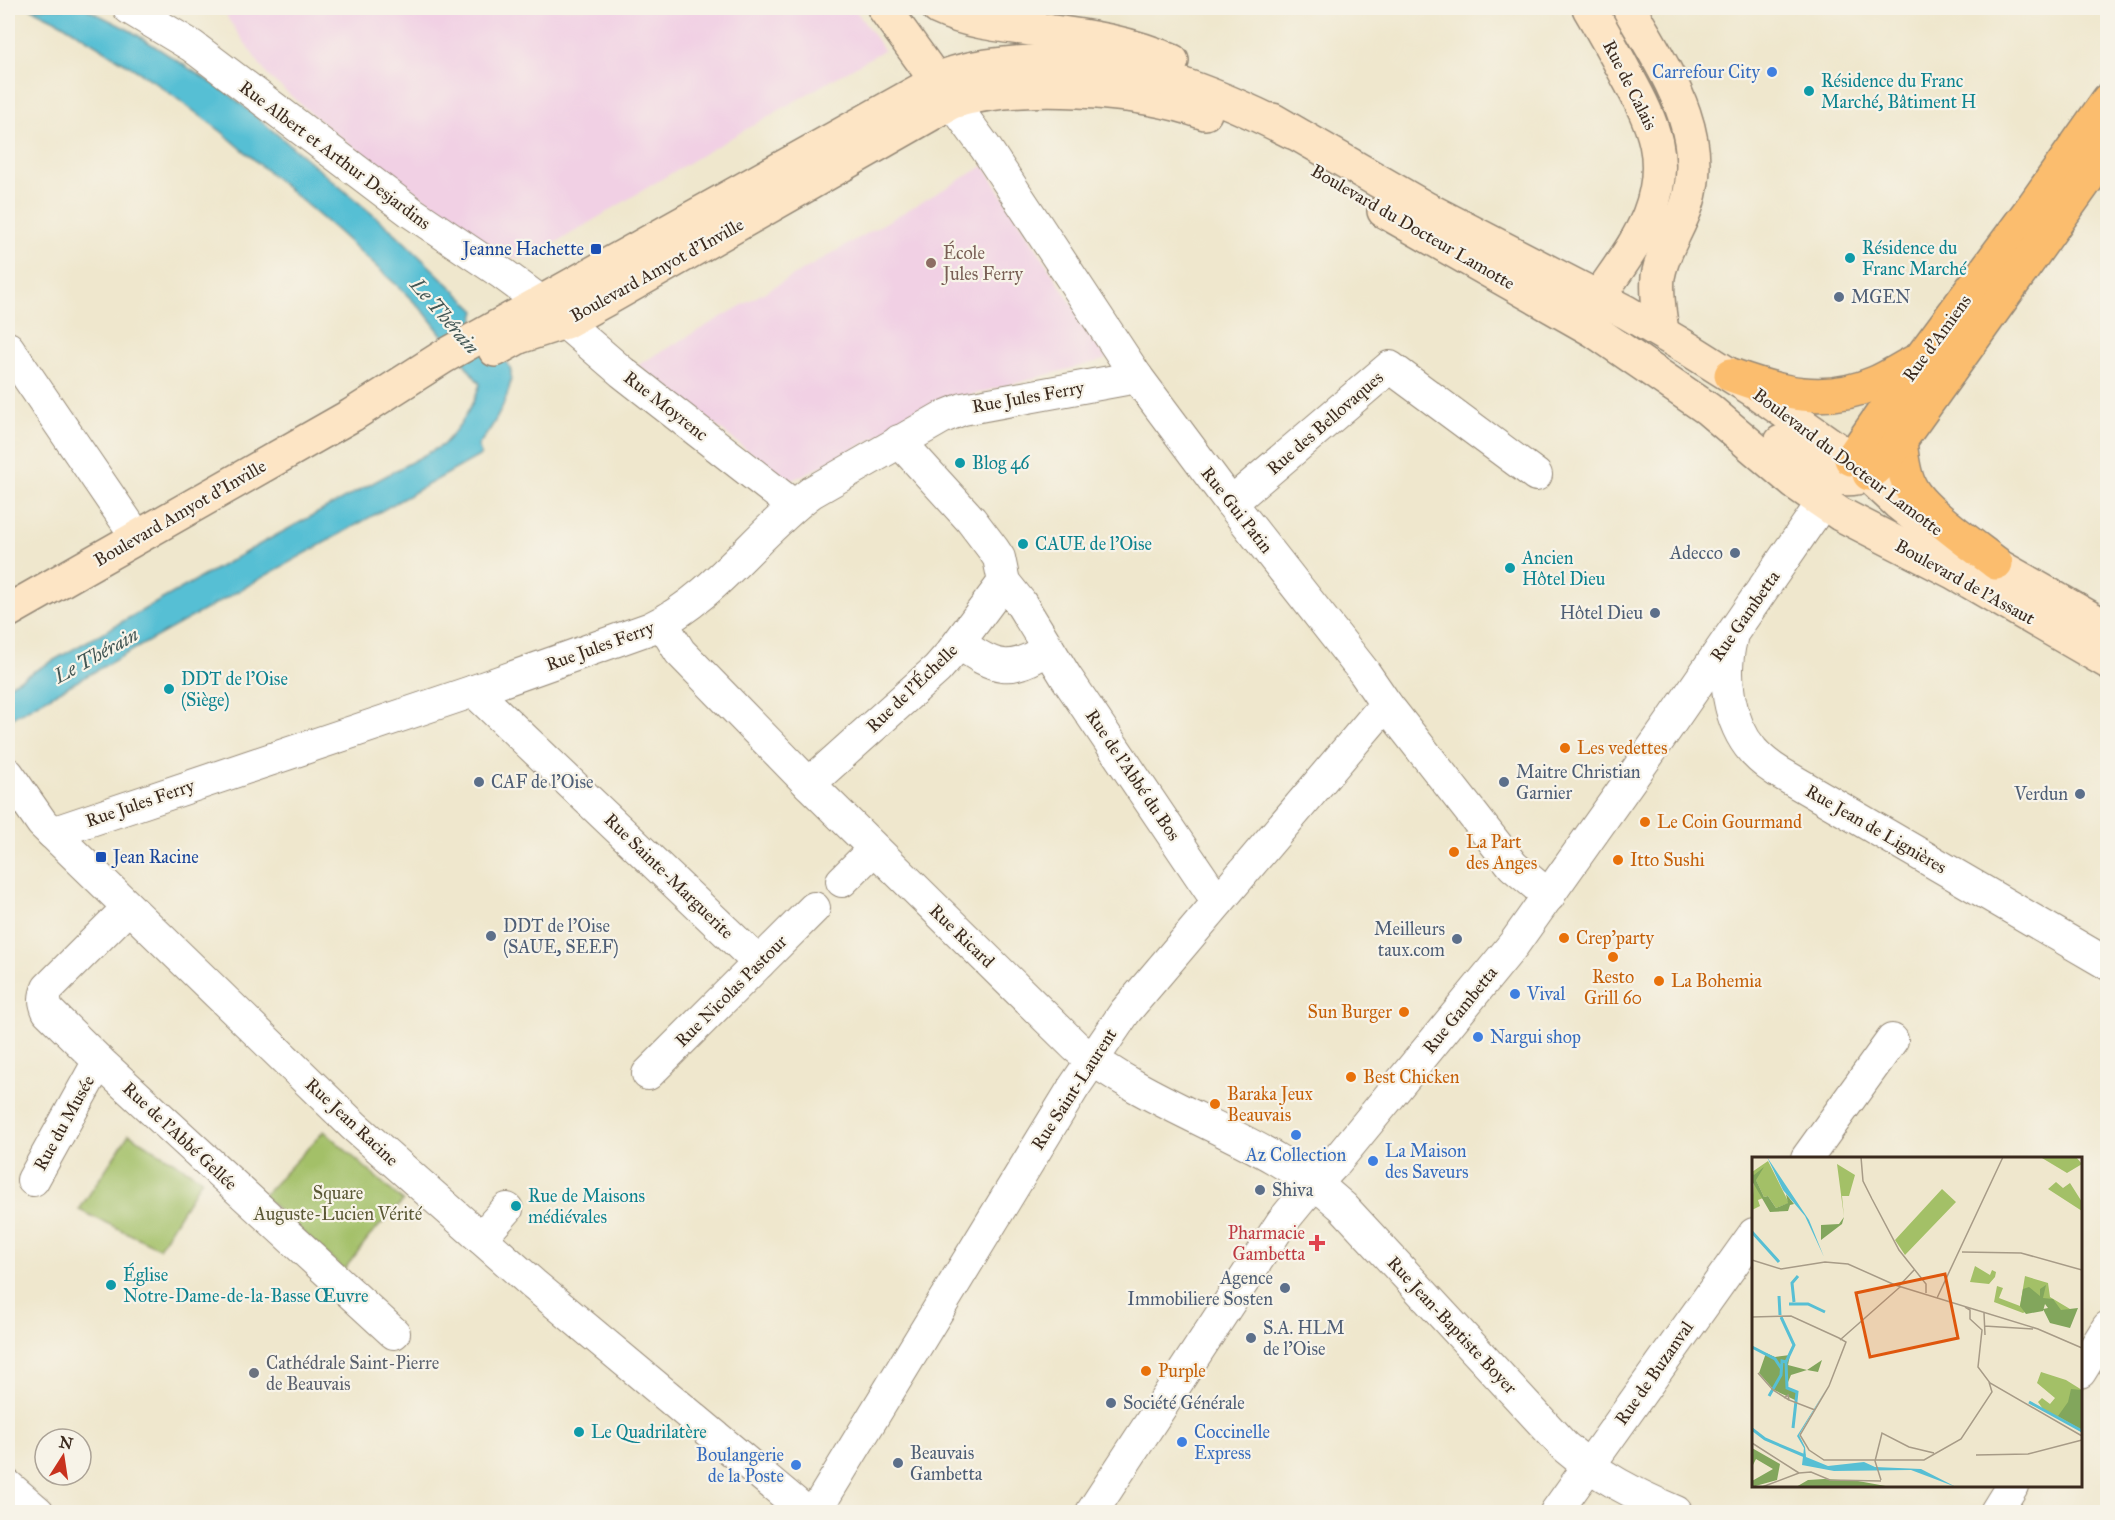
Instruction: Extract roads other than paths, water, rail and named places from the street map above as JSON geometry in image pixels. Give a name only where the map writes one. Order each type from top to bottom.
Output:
[{"type":"main road","points":[[884,8],[944,91],[969,90],[1001,42],[1016,27],[1046,8]]},
{"type":"main road","name":"Boulevard du Docteur Lamotte","points":[[938,8],[971,20],[1123,44],[1149,51],[1183,66],[1292,132],[1427,209],[1598,298],[1731,375],[1845,479],[1898,503],[1923,523],[1996,563]]},
{"type":"main road","name":"Rue de Calais","points":[[1590,8],[1648,113],[1659,155],[1657,186],[1648,216],[1641,232],[1598,298],[1593,313],[1593,330]]},
{"type":"main road","name":"Rue de Calais","points":[[1629,8],[1682,106],[1692,137],[1693,173],[1688,202],[1661,265],[1658,279],[1662,333]]},
{"type":"main road","name":"Boulevard du Docteur Lamotte","points":[[986,66],[1062,61],[1099,64],[1142,72],[1204,91],[1243,107],[1292,132]]},
{"type":"main road","name":"Boulevard Amyot d'Inville","points":[[8,611],[352,415],[501,336],[531,333],[553,312],[944,91]]},
{"type":"main road","name":"Boulevard du Docteur Lamotte","points":[[944,91],[979,95],[1057,91],[1131,96],[1192,108],[1227,122],[1593,330],[1708,409],[1795,483],[1845,479]]},
{"type":"main road","name":"Rue d'Amiens","points":[[1845,479],[1920,359],[2108,100]]},
{"type":"main road","name":"Rue d'Amiens","points":[[1845,479],[1885,460],[2108,150]]},
{"type":"main road","points":[[1731,375],[1783,393],[1806,395],[1832,393],[1875,383],[1920,359]]},
{"type":"main road","points":[[1900,441],[1911,489],[1925,505],[1996,563]]},
{"type":"main road","name":"Boulevard de l'Assaut","points":[[1845,479],[1858,524],[1953,572],[2108,662]]},
{"type":"main road","name":"Boulevard de l'Assaut","points":[[1996,563],[2108,628]]},
{"type":"street","name":"Rue Albert et Arthur Desjardins","points":[[129,8],[192,46],[418,217],[503,273],[553,312]]},
{"type":"street","name":"Rue Gui Patin","points":[[944,91],[985,147],[1137,377],[1231,503],[1513,866],[1549,896]]},
{"type":"street","name":"Rue Moyrenc","points":[[553,312],[622,372],[794,506]]},
{"type":"street","points":[[8,348],[137,537]]},
{"type":"street","name":"Rue des Bellovaques","points":[[1231,503],[1390,367],[1536,476]]},
{"type":"street","name":"Rue Jules Ferry","points":[[52,833],[474,691],[662,623],[701,595],[794,506],[812,492],[943,417],[963,409],[1137,377]]},
{"type":"street","name":"Rue de l'Abbé du Bos","points":[[899,441],[971,520],[993,549],[999,558],[1004,582],[1020,602],[1048,648],[1218,902]]},
{"type":"street","name":"Rue Gambetta","points":[[1092,1512],[1282,1222],[1334,1164],[1514,944],[1845,479]]},
{"type":"street","name":"Rue de l'Échelle","points":[[809,784],[937,669],[1004,582]]},
{"type":"street","name":"Rue Ricard","points":[[662,623],[680,652],[809,784],[1062,1034],[1105,1069],[1262,1153],[1314,1184]]},
{"type":"street","name":"Rue Jean de Lignières","points":[[1732,635],[1726,666],[1729,696],[1738,727],[1752,750],[1761,759],[1787,777],[2108,964]]},
{"type":"street","points":[[959,643],[979,657],[1001,666],[1023,663],[1048,648]]},
{"type":"street","name":"Rue Sainte-Marguerite","points":[[474,691],[759,963]]},
{"type":"street","name":"Rue Saint-Laurent","points":[[815,1512],[1092,1059],[1125,1012],[1386,704]]},
{"type":"street","name":"Rue Jean Racine","points":[[8,774],[29,807],[52,833],[354,1126],[481,1238],[806,1512]]},
{"type":"street","points":[[842,881],[874,849]]},
{"type":"street","name":"Rue du Musée","points":[[33,1180],[99,1061],[48,1011],[44,998],[48,988],[128,908]]},
{"type":"street","name":"Rue Nicolas Pastour","points":[[648,1074],[814,908]]},
{"type":"street","points":[[1808,1157],[1892,1040]]},
{"type":"street","name":"Rue de l'Abbé Gellée","points":[[99,1061],[394,1333]]},
{"type":"street","name":"Rue Jean-Baptiste Boyer","points":[[1314,1184],[1343,1207],[1552,1434],[1588,1467],[1631,1492],[1676,1512]]},
{"type":"street","points":[[481,1238],[507,1209]]},
{"type":"street","name":"Rue de Buzanval","points":[[1556,1512],[1752,1237]]},
{"type":"street","points":[[2082,1369],[2108,1327]]},
{"type":"street","points":[[8,1486],[38,1512]]},
{"type":"street","points":[[1996,1512],[2011,1487]]},
{"type":"water","name":"Le Thérain","points":[[30,8],[85,8],[131,31],[229,94],[396,234],[476,311],[473,322],[510,367],[511,376],[502,408],[478,445],[481,455],[8,720],[8,686],[262,543],[443,445],[465,417],[480,384],[425,313],[401,289],[222,132],[152,80],[61,23]]},
{"type":"place","name":"Carrefour City","points":[[1772,72]]},
{"type":"place","name":"Résidence du Franc Marché, Bâtiment H","points":[[1809,91]]},
{"type":"place","name":"Jeanne Hachette","points":[[596,249]]},
{"type":"place","name":"Résidence du Franc Marché","points":[[1850,258]]},
{"type":"place","name":"École Jules Ferry","points":[[931,263]]},
{"type":"place","name":"MGEN","points":[[1839,297]]},
{"type":"place","name":"Blog 46","points":[[960,463]]},
{"type":"place","name":"CAUE de l'Oise","points":[[1023,544]]},
{"type":"place","name":"Adecco","points":[[1735,553]]},
{"type":"place","name":"Ancien Hôtel Dieu","points":[[1510,568]]},
{"type":"place","name":"Hôtel Dieu","points":[[1655,613]]},
{"type":"place","name":"DDT de l'Oise (Siège)","points":[[169,689]]},
{"type":"place","name":"Les vedettes","points":[[1565,748]]},
{"type":"place","name":"CAF de l'Oise","points":[[479,782]]},
{"type":"place","name":"Maitre Christian Garnier","points":[[1504,782]]},
{"type":"place","name":"Verdun","points":[[2080,794]]},
{"type":"place","name":"Le Coin Gourmand","points":[[1645,822]]},
{"type":"place","name":"La Part des Anges","points":[[1454,852]]},
{"type":"place","name":"Jean Racine","points":[[101,857]]},
{"type":"place","name":"Itto Sushi","points":[[1618,860]]},
{"type":"place","name":"DDT de l'Oise (SAUE, SEEF)","points":[[491,936]]},
{"type":"place","name":"Crep'party","points":[[1564,938]]},
{"type":"place","name":"Meilleurs taux.com","points":[[1457,939]]},
{"type":"place","name":"Resto Grill 60","points":[[1613,957]]},
{"type":"place","name":"La Bohemia","points":[[1659,981]]},
{"type":"place","name":"Vival","points":[[1515,994]]},
{"type":"place","name":"Sun Burger","points":[[1404,1012]]},
{"type":"place","name":"Nargui shop","points":[[1478,1037]]},
{"type":"place","name":"Best Chicken","points":[[1351,1077]]},
{"type":"place","name":"Baraka Jeux Beauvais","points":[[1215,1104]]},
{"type":"place","name":"Az Collection","points":[[1296,1135]]},
{"type":"place","name":"La Maison des Saveurs","points":[[1373,1161]]},
{"type":"place","name":"Shiva","points":[[1260,1190]]},
{"type":"place","name":"Rue de Maisons médiévales","points":[[516,1206]]},
{"type":"place","name":"Pharmacie Gambetta","points":[[1317,1243]]},
{"type":"place","name":"Église Notre-Dame-de-la-Basse Œuvre","points":[[111,1285]]},
{"type":"place","name":"Agence Immobiliere Sosten","points":[[1285,1288]]},
{"type":"place","name":"S.A. HLM de l'Oise","points":[[1251,1338]]},
{"type":"place","name":"Purple","points":[[1146,1371]]},
{"type":"place","name":"Cathédrale Saint-Pierre de Beauvais","points":[[254,1373]]},
{"type":"place","name":"Société Générale","points":[[1111,1403]]},
{"type":"place","name":"Le Quadrilatère","points":[[579,1432]]},
{"type":"place","name":"Coccinelle Express","points":[[1182,1442]]},
{"type":"place","name":"Beauvais Gambetta","points":[[898,1463]]},
{"type":"place","name":"Boulangerie de la Poste","points":[[796,1465]]},
{"type":"park label","name":"Square Auguste-Lucien Vérité","points":[[338,1203]]}]
